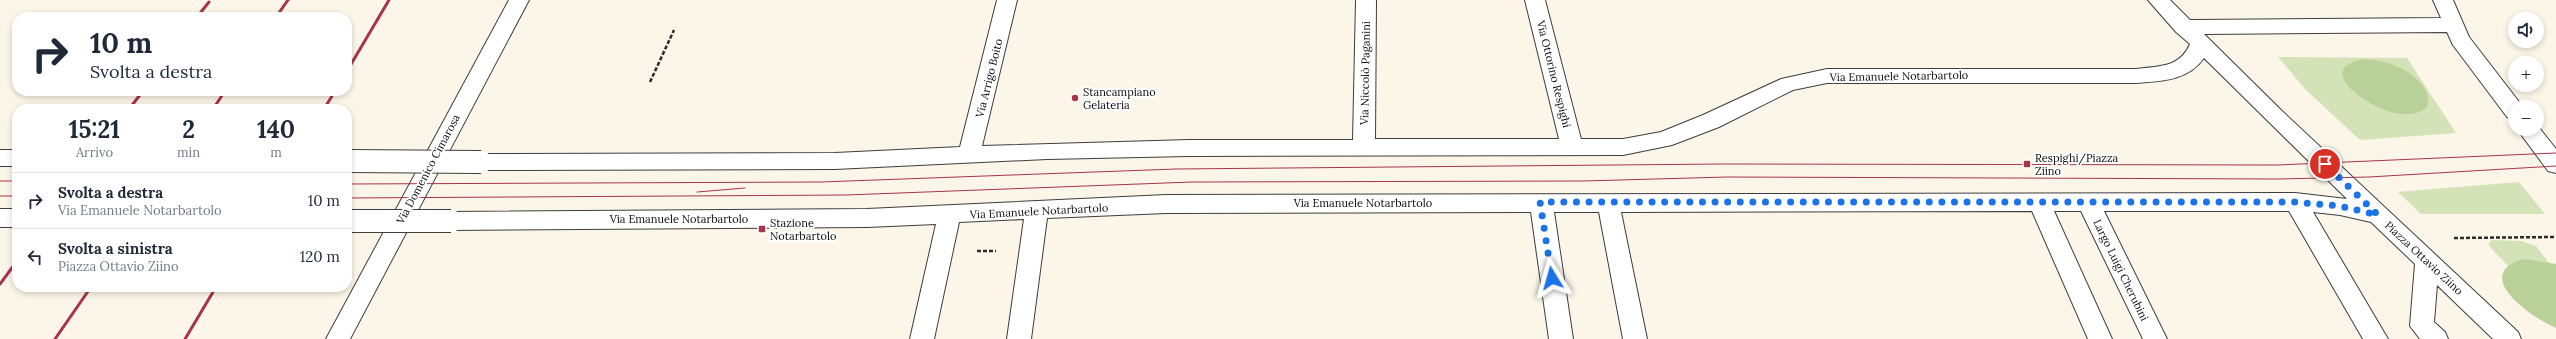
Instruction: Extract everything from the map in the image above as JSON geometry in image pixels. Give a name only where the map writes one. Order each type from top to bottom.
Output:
[{"type":"street","name":"Via Domenico Cimarosa","points":[[338,339],[519,0]]},
{"type":"street","name":"Via Arrigo Boito","points":[[969,156],[1008,0]]},
{"type":"street","name":"Via Niccolò Paganini","points":[[1364,147],[1366,0]]},
{"type":"street","name":"Via Ottorino Respighi","points":[[1535,0],[1572,148]]},
{"type":"street","name":"Piazza Ottavio Ziino","points":[[2158,0],[2200,44],[2509,339]]},
{"type":"street","points":[[2443,0],[2452,24],[2473,59],[2508,103]]},
{"type":"street","points":[[2183,27],[2452,24]]},
{"type":"street","name":"Via Emanuele Notarbartolo","points":[[352,161],[835,161],[1098,150],[1364,147],[1623,147],[1664,139],[1711,121],[1754,99],[1788,84],[1828,76],[2136,76],[2184,68],[2197,57],[2200,44]]},
{"type":"street","points":[[2533,136],[2556,165]]},
{"type":"street","points":[[0,158],[12,158]]},
{"type":"street","name":"Via Emanuele Notarbartolo","points":[[352,221],[950,216],[1166,204],[1540,202],[2294,202],[2340,206],[2378,215]]},
{"type":"street","points":[[1540,202],[1561,339]]},
{"type":"street","points":[[1608,202],[1635,339]]},
{"type":"street","points":[[2039,202],[2100,339]]},
{"type":"street","name":"Largo Luigi Cherubini","points":[[2088,202],[2155,339]]},
{"type":"street","points":[[2294,202],[2376,339]]},
{"type":"street","points":[[1018,339],[1036,211]]},
{"type":"street","points":[[922,339],[950,216]]},
{"type":"street","points":[[0,218],[12,218]]},
{"type":"street","points":[[2427,261],[2422,326],[2436,339]]},
{"type":"path","points":[[650,82],[674,30]]},
{"type":"path","points":[[2446,238],[2556,237]]},
{"type":"green space","points":[[2278,57],[2407,58],[2456,133],[2360,140],[2306,90]]},
{"type":"green space","points":[[2365,59],[2381,61],[2406,71],[2421,84],[2426,91],[2428,105],[2423,110],[2415,113],[2402,114],[2390,112],[2363,99],[2352,90],[2344,80],[2343,71],[2349,64]]},
{"type":"green space","points":[[2519,182],[2545,214],[2421,214],[2398,192]]},
{"type":"green space","points":[[2492,240],[2521,241],[2536,246],[2556,272],[2556,316],[2490,247],[2489,243]]},
{"type":"green space","points":[[2524,259],[2556,264],[2556,328],[2545,323],[2521,306],[2510,295],[2504,285],[2502,275],[2509,266]]},
{"type":"tram line","points":[[352,184],[821,182],[1176,169],[1722,164],[2277,165],[2556,153]]},
{"type":"tram line","points":[[352,198],[846,195],[1192,182],[1583,181],[1727,177],[2278,179],[2369,177],[2556,166]]},
{"type":"tram line","points":[[0,181],[12,181]]},
{"type":"tram line","points":[[697,192],[745,188]]},
{"type":"tram line","points":[[0,196],[12,196]]},
{"type":"railway","points":[[280,12],[288,0]]},
{"type":"railway","points":[[352,63],[389,0]]},
{"type":"railway","points":[[201,12],[209,2]]},
{"type":"railway","points":[[133,104],[139,96]]},
{"type":"railway","points":[[216,104],[222,96]]},
{"type":"railway","points":[[327,104],[332,96]]},
{"type":"railway","points":[[0,284],[12,268]]},
{"type":"railway","points":[[55,339],[88,292]]},
{"type":"railway","points":[[185,339],[213,292]]},
{"type":"place","name":"Stancampiano Gelateria","points":[[1075,98]]},
{"type":"place","name":"Respighi/Piazza Ziino","points":[[2027,164]]},
{"type":"place","name":"Stazione Notarbartolo","points":[[762,229]]},
{"type":"route","points":[[1552,278],[1540,202],[2294,202],[2340,206],[2378,215],[2325,164]]}]
